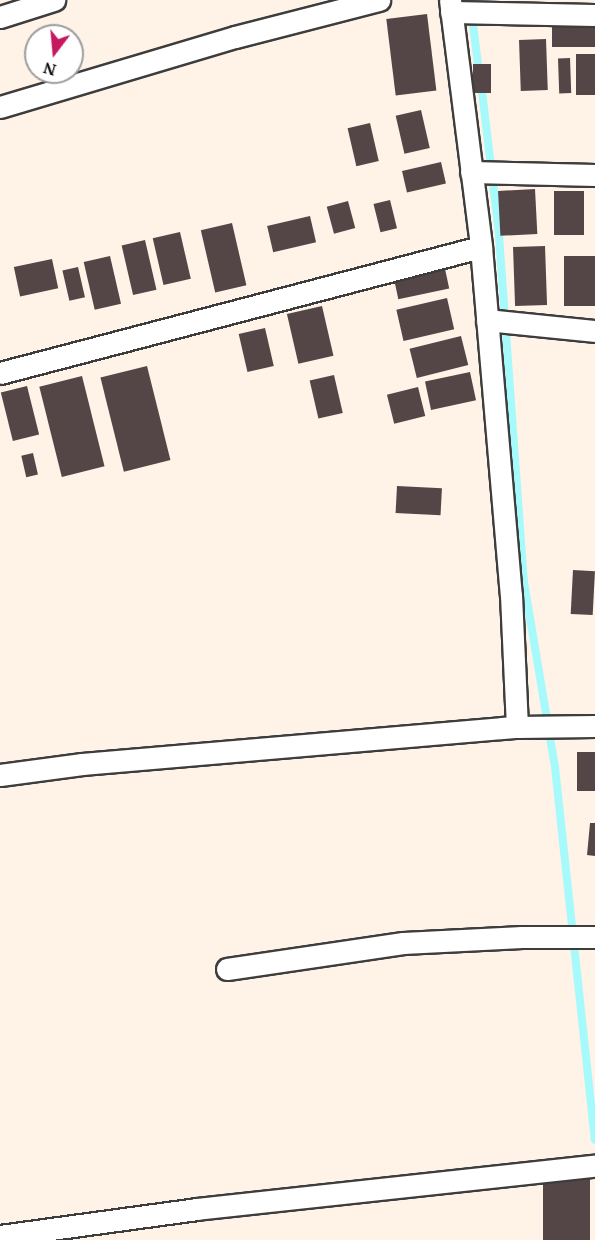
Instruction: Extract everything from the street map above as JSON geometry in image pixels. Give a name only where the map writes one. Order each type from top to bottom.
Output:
[{"type":"street","points":[[0,16],[54,0]]},
{"type":"street","points":[[0,107],[235,37],[379,0]]},
{"type":"street","points":[[517,727],[511,595],[481,247],[451,6],[595,15]]},
{"type":"street","points":[[471,172],[595,175]]},
{"type":"street","points":[[0,373],[481,247]]},
{"type":"street","points":[[487,320],[595,331]]},
{"type":"street","points":[[0,775],[82,764],[517,727],[595,726]]},
{"type":"street","points":[[227,969],[403,943],[522,937],[595,937]]},
{"type":"street","points":[[0,1236],[196,1209],[595,1166]]},
{"type":"building","points":[[427,14],[436,90],[396,95],[386,19]]},
{"type":"building","points":[[552,18],[595,18],[595,47],[552,47]]},
{"type":"building","points":[[546,39],[548,90],[521,91],[519,40]]},
{"type":"building","points":[[576,54],[595,54],[595,95],[576,95]]},
{"type":"building","points":[[558,58],[570,58],[571,93],[559,93]]},
{"type":"building","points":[[473,64],[491,64],[491,93],[473,93]]},
{"type":"building","points":[[421,110],[430,148],[404,154],[396,116]]},
{"type":"building","points":[[370,123],[379,161],[356,166],[348,128]]},
{"type":"building","points":[[441,162],[446,183],[407,192],[402,171]]},
{"type":"building","points":[[535,189],[537,234],[500,236],[498,191]]},
{"type":"building","points":[[554,191],[584,191],[584,235],[554,235]]},
{"type":"building","points":[[390,200],[397,228],[381,232],[374,204]]},
{"type":"building","points":[[348,201],[355,228],[334,234],[327,207]]},
{"type":"building","points":[[310,216],[316,242],[273,252],[267,226]]},
{"type":"building","points":[[232,223],[246,285],[215,293],[201,230]]},
{"type":"building","points":[[180,232],[191,279],[164,285],[153,238]]},
{"type":"building","points":[[145,240],[156,290],[133,295],[122,245]]},
{"type":"building","points":[[545,246],[547,305],[515,306],[513,247]]},
{"type":"building","points":[[110,256],[121,304],[95,310],[84,262]]},
{"type":"building","points":[[564,256],[595,256],[595,306],[564,306]]},
{"type":"building","points":[[52,259],[58,288],[20,296],[14,267]]},
{"type":"building","points":[[444,264],[449,288],[398,299],[393,275]]},
{"type":"building","points":[[78,267],[85,297],[69,301],[62,271]]},
{"type":"building","points":[[447,298],[454,329],[404,341],[396,310]]},
{"type":"building","points":[[322,306],[333,356],[298,364],[287,314]]},
{"type":"building","points":[[265,328],[274,366],[247,372],[239,334]]},
{"type":"building","points":[[461,336],[468,365],[417,378],[410,349]]},
{"type":"building","points":[[147,366],[170,460],[124,472],[100,378]]},
{"type":"building","points":[[470,372],[476,400],[431,410],[425,382]]},
{"type":"building","points":[[334,375],[343,413],[318,419],[310,381]]},
{"type":"building","points":[[82,376],[104,466],[62,477],[39,387]]},
{"type":"building","points":[[27,386],[39,435],[13,441],[1,393]]},
{"type":"building","points":[[418,387],[425,416],[394,424],[387,395]]},
{"type":"building","points":[[33,453],[38,474],[26,477],[21,456]]},
{"type":"building","points":[[397,486],[442,488],[441,515],[396,513]]},
{"type":"building","points":[[573,570],[595,571],[593,615],[571,614]]},
{"type":"building","points":[[577,752],[595,752],[595,791],[577,791]]},
{"type":"building","points":[[590,823],[595,823],[595,856],[587,855]]},
{"type":"building","points":[[543,1178],[590,1178],[590,1240],[543,1240]]},
{"type":"waterway","points":[[470,0],[479,72]]},
{"type":"waterway","points":[[481,83],[499,235],[524,582],[555,767],[595,1140]]}]
